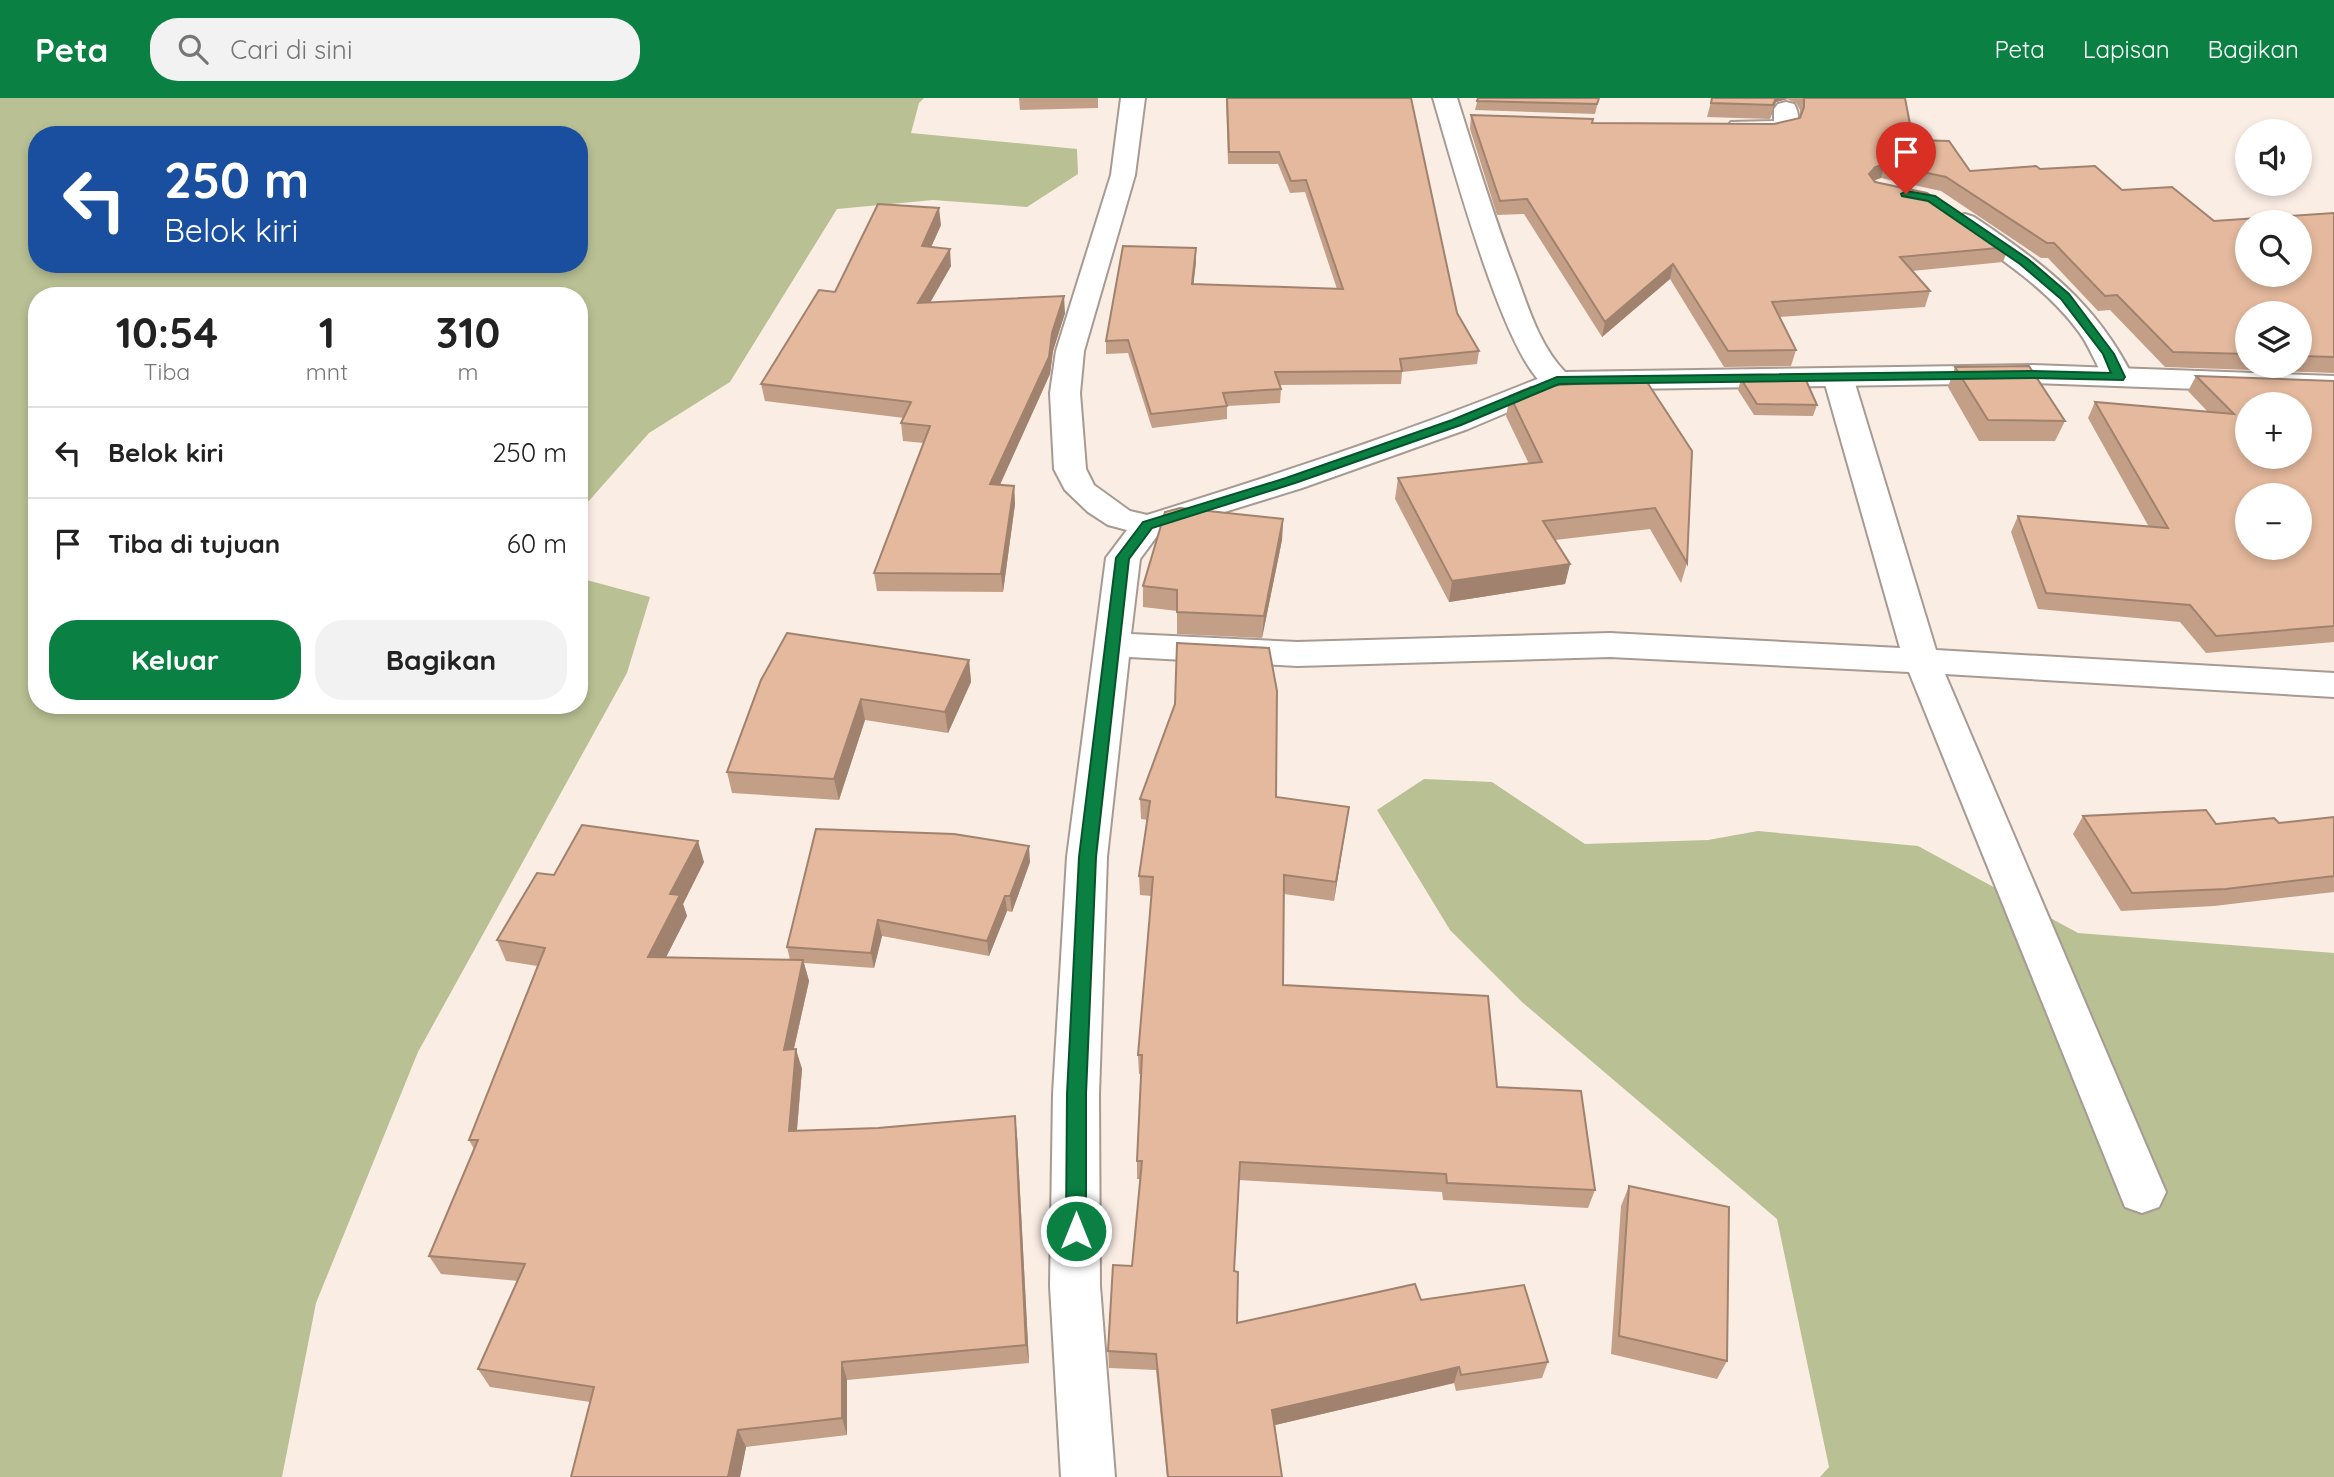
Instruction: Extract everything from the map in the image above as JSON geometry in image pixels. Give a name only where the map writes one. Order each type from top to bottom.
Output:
[{"type":"street","points":[[1133,98],[1123,175],[1070,351],[1065,393],[1070,469],[1081,490],[1119,518],[1147,525],[1291,481],[1457,423],[1557,381],[2033,374],[2334,385]]},
{"type":"street","points":[[1716,127],[1779,128],[1786,126],[1786,109]]},
{"type":"street","points":[[1458,112],[1486,231],[1528,344],[1540,365],[1557,381]]},
{"type":"street","points":[[1941,205],[2024,261],[2065,296],[2108,354],[2119,377]]},
{"type":"street","points":[[1838,377],[1922,661],[2142,1192]]},
{"type":"street","points":[[1088,1477],[1075,1286],[1076,1094],[1087,857],[1123,558],[1147,525]]},
{"type":"street","points":[[1114,645],[1297,654],[1610,645],[2334,685]]},
{"type":"green space","points":[[0,98],[924,98],[919,103],[911,133],[1077,149],[1078,174],[1027,207],[933,200],[837,209],[730,382],[649,433],[588,502],[588,287],[28,287],[28,714],[588,714],[588,580],[650,597],[627,673],[418,1052],[316,1303],[282,1477],[0,1477]]},
{"type":"green space","points":[[1424,779],[1492,782],[1585,844],[1708,840],[1758,831],[1918,846],[2078,933],[2334,953],[2334,1477],[1820,1477],[1829,1467],[1777,1219],[1522,1002],[1450,930],[1377,810]]},
{"type":"building","points":[[1227,98],[1411,98],[1457,313],[1479,351],[1400,359],[1402,371],[1275,372],[1281,389],[1223,393],[1227,406],[1151,414],[1128,340],[1106,341],[1123,246],[1196,248],[1192,284],[1343,289],[1306,180],[1291,181],[1279,152],[1229,152]]},
{"type":"building","points":[[1478,98],[1599,98],[1597,104],[1477,101]]},
{"type":"building","points":[[1712,98],[1776,98],[1773,105],[1711,103]]},
{"type":"building","points":[[1804,98],[1905,98],[1913,140],[1949,141],[1970,171],[2036,166],[2040,169],[2095,166],[2122,190],[2172,187],[2214,221],[2235,220],[2235,287],[2312,287],[2312,214],[2334,213],[2334,357],[2312,356],[2312,301],[2235,301],[2235,354],[2173,352],[2117,295],[2105,296],[2054,243],[2047,243],[1946,177],[1885,164],[1875,167],[1869,174],[1875,182],[1927,193],[2009,247],[1900,257],[1930,291],[1772,302],[1796,350],[1728,351],[1673,264],[1605,322],[1527,199],[1500,201],[1471,115],[1593,119],[1592,123],[1774,124],[1800,118]]},
{"type":"building","points":[[878,204],[939,208],[922,246],[950,249],[918,303],[1064,296],[1052,333],[1049,357],[990,484],[1014,486],[1001,574],[874,573],[930,426],[901,423],[911,402],[761,384],[819,290],[835,292]]},
{"type":"building","points":[[2029,366],[2065,421],[1988,420],[1955,367]]},
{"type":"building","points":[[2196,376],[2334,381],[2334,626],[2216,636],[2190,605],[2046,593],[2018,516],[2168,528],[2095,402],[2234,414]]},
{"type":"building","points":[[1805,378],[1817,405],[1757,404],[1741,379]]},
{"type":"building","points":[[1635,380],[1637,383],[1647,382],[1692,451],[1687,563],[1655,508],[1543,521],[1570,564],[1452,581],[1398,478],[1542,462],[1510,396],[1531,387]]},
{"type":"building","points":[[1180,508],[1283,519],[1264,616],[1177,612],[1177,590],[1143,586],[1165,512]]},
{"type":"building","points":[[787,633],[969,660],[945,712],[861,699],[834,779],[727,772],[761,680]]},
{"type":"building","points":[[1177,643],[1269,648],[1277,691],[1276,797],[1349,807],[1336,882],[1284,875],[1283,985],[1488,996],[1497,1087],[1581,1091],[1595,1190],[1447,1183],[1446,1174],[1240,1162],[1234,1271],[1238,1272],[1237,1323],[1415,1284],[1421,1300],[1524,1285],[1548,1362],[1461,1375],[1459,1367],[1272,1410],[1282,1477],[1168,1477],[1156,1354],[1108,1351],[1113,1265],[1132,1266],[1142,1161],[1137,1161],[1142,1055],[1138,1055],[1153,877],[1139,876],[1150,801],[1140,799],[1175,704]]},
{"type":"building","points":[[2206,810],[2216,824],[2274,818],[2279,823],[2334,817],[2334,876],[2226,889],[2132,893],[2083,816]]},
{"type":"building","points":[[582,825],[698,841],[670,894],[680,895],[648,957],[803,960],[784,1050],[796,1049],[789,1131],[878,1128],[1015,1116],[1026,1345],[842,1362],[842,1418],[738,1430],[728,1477],[571,1477],[594,1387],[478,1369],[525,1264],[429,1256],[478,1140],[469,1140],[545,948],[497,940],[537,873],[554,875]]},
{"type":"building","points":[[816,829],[954,834],[1029,846],[1010,896],[1005,896],[987,941],[878,920],[871,953],[787,947]]},
{"type":"building","points":[[1629,1186],[1729,1207],[1727,1361],[1619,1336]]},
{"type":"route","points":[[1076,1231],[1076,1094],[1087,857],[1123,558],[1147,525],[1291,481],[1457,423],[1557,381],[2033,374],[2119,377],[2108,354],[2065,296],[2024,261],[1931,199],[1906,194]]}]
